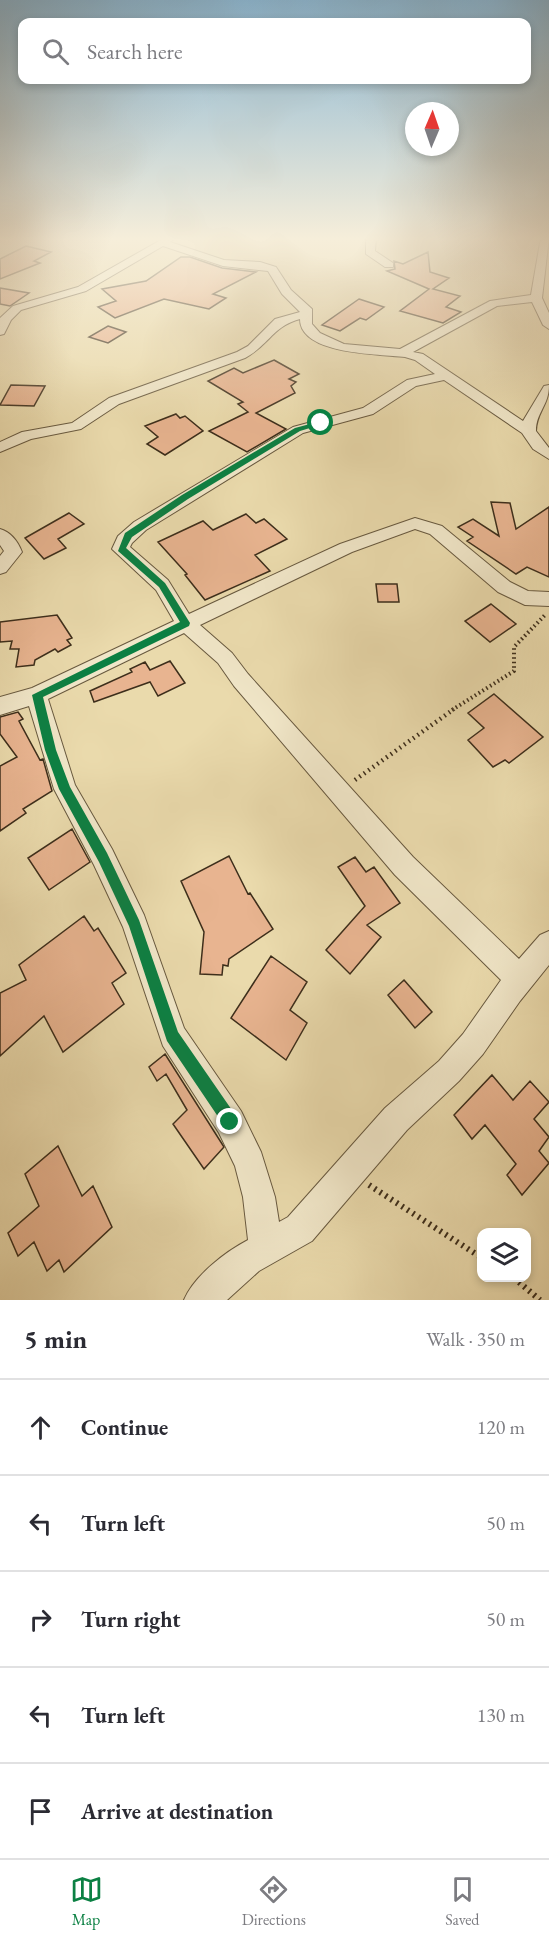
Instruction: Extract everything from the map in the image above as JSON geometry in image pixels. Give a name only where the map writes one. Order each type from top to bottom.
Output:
[{"type":"street","points":[[0,331],[7,317],[18,309],[54,298]]},
{"type":"street","points":[[293,298],[305,308],[307,327],[323,339],[357,349],[403,352],[419,357],[527,430],[534,443],[549,455]]},
{"type":"street","points":[[403,352],[494,303],[536,298],[549,325]]},
{"type":"street","points":[[0,448],[27,435],[76,426],[114,401],[241,355],[252,350],[279,321],[306,314]]},
{"type":"street","points":[[447,375],[412,383],[368,411],[298,430],[185,497],[128,535],[121,549],[162,585],[185,623],[225,658],[241,681],[404,866],[520,979]]},
{"type":"street","points":[[527,430],[530,417],[549,389]]},
{"type":"street","points":[[0,706],[37,695],[346,548],[415,523],[436,530],[504,587],[547,607]]},
{"type":"street","points":[[0,535],[13,549],[11,558],[0,568]]},
{"type":"street","points":[[37,695],[51,750],[65,789],[103,857],[135,924],[172,1036],[230,1122],[250,1163],[259,1197],[266,1249]]},
{"type":"street","points":[[201,1300],[229,1274],[300,1229],[396,1119],[448,1071],[473,1044],[520,979],[549,944]]},
{"type":"path","points":[[337,792],[482,690],[510,675],[514,671],[513,654],[518,640],[547,607]]},
{"type":"path","points":[[351,1173],[477,1255]]},
{"type":"path","points":[[519,1282],[540,1300]]},
{"type":"building","points":[[0,298],[22,298],[10,306],[0,304]]},
{"type":"building","points":[[112,298],[226,298],[209,309],[164,299],[115,318],[98,307],[116,301]]},
{"type":"building","points":[[418,298],[458,298],[446,307],[461,312],[443,323],[400,311]]},
{"type":"building","points":[[359,299],[384,307],[366,320],[360,318],[340,331],[322,325]]},
{"type":"building","points":[[108,326],[126,332],[108,343],[89,337]]},
{"type":"building","points":[[274,360],[299,374],[289,379],[296,382],[291,386],[295,393],[256,413],[286,429],[247,452],[209,431],[248,412],[238,404],[243,402],[208,381],[234,368],[243,373]]},
{"type":"building","points":[[11,385],[45,386],[34,406],[0,405]]},
{"type":"building","points":[[176,414],[180,418],[185,416],[203,431],[165,455],[147,444],[158,437],[145,426]]},
{"type":"building","points":[[491,502],[510,503],[516,529],[549,507],[549,577],[527,567],[516,574],[467,541],[473,537],[458,527],[473,519],[499,536]]},
{"type":"building","points":[[69,513],[84,524],[58,539],[66,548],[44,559],[25,538]]},
{"type":"building","points":[[246,514],[256,523],[264,519],[287,539],[255,555],[270,571],[205,600],[185,575],[187,574],[158,542],[203,521],[213,530]]},
{"type":"building","points":[[376,584],[397,584],[399,602],[378,602]]},
{"type":"building","points":[[491,604],[516,624],[490,642],[465,621]]},
{"type":"building","points":[[57,615],[72,638],[67,640],[71,645],[58,652],[55,649],[35,660],[34,665],[16,667],[19,649],[10,649],[12,641],[0,642],[0,622]]},
{"type":"building","points":[[170,661],[185,683],[158,696],[150,682],[94,702],[90,691],[132,672],[130,669],[145,662],[150,670]]},
{"type":"building","points":[[494,694],[543,737],[509,763],[505,760],[493,767],[468,740],[484,728],[468,713]]},
{"type":"building","points":[[18,712],[23,719],[19,721],[40,760],[43,759],[52,791],[23,809],[26,813],[0,831],[0,766],[17,757],[0,734],[0,717]]},
{"type":"building","points":[[72,829],[90,862],[49,890],[28,858]]},
{"type":"building","points":[[229,856],[248,894],[250,893],[273,929],[229,959],[228,966],[223,965],[222,975],[200,974],[204,932],[181,881]]},
{"type":"building","points":[[355,857],[366,872],[374,867],[400,903],[367,925],[381,937],[350,974],[326,950],[365,906],[338,867]]},
{"type":"building","points":[[84,916],[94,931],[98,928],[126,973],[112,983],[124,1004],[63,1052],[44,1016],[0,1056],[0,993],[26,980],[19,965]]},
{"type":"building","points":[[271,956],[307,982],[290,1010],[307,1023],[286,1060],[231,1018]]},
{"type":"building","points":[[404,980],[432,1012],[415,1028],[388,995]]},
{"type":"building","points":[[165,1054],[224,1147],[204,1169],[173,1124],[187,1110],[166,1074],[157,1081],[149,1067]]},
{"type":"building","points":[[492,1075],[513,1100],[530,1081],[549,1102],[534,1119],[549,1137],[539,1151],[549,1163],[522,1195],[507,1175],[516,1164],[485,1125],[472,1139],[454,1115]]},
{"type":"building","points":[[58,1146],[82,1196],[93,1186],[112,1227],[64,1272],[59,1260],[47,1271],[34,1242],[18,1256],[8,1233],[39,1206],[25,1174]]},
{"type":"route","points":[[230,1122],[172,1036],[135,924],[103,857],[77,814],[57,769],[37,695],[185,623],[162,585],[121,549],[128,535],[185,497],[298,430],[321,423]]}]
